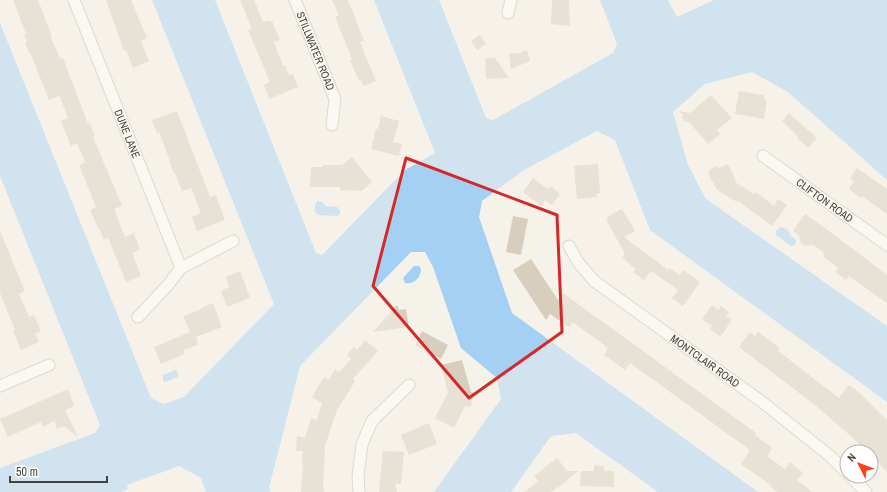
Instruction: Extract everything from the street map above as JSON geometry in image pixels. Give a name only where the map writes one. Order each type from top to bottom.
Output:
[{"type":"street","name":"DUNE LANE","points":[[74,0],[181,268]]},
{"type":"street","name":"STILLWATER ROAD","points":[[295,0],[335,99],[332,125]]},
{"type":"street","points":[[508,13],[511,0]]},
{"type":"street","name":"CLIFTON ROAD","points":[[763,156],[887,245]]},
{"type":"street","points":[[138,317],[168,285],[181,268],[233,241]]},
{"type":"street","name":"MONTCLAIR ROAD","points":[[569,246],[578,262],[594,281],[761,401],[830,456],[839,465]]},
{"type":"street","points":[[1,383],[49,365]]},
{"type":"street","points":[[360,492],[358,477],[362,444],[372,421],[409,385]]},
{"type":"street","points":[[858,484],[866,492]]},
{"type":"highlighted area","points":[[406,158],[557,215],[562,332],[469,398],[373,286]]},
{"type":"water","points":[[152,0],[215,0],[316,253],[322,255],[405,170],[435,153],[374,0],[439,0],[486,118],[493,120],[613,53],[617,44],[600,0],[668,0],[677,17],[714,0],[887,0],[887,180],[788,92],[752,72],[705,84],[673,112],[688,165],[706,199],[887,326],[887,402],[650,230],[615,140],[597,131],[524,170],[482,201],[479,217],[512,313],[758,492],[658,492],[576,433],[551,436],[511,492],[434,492],[501,399],[497,378],[461,348],[433,267],[425,252],[411,252],[300,366],[269,488],[271,492],[206,492],[201,478],[179,466],[127,485],[128,489],[120,492],[0,492],[0,468],[95,433],[100,425],[0,176],[0,23],[151,398],[163,404],[184,397],[274,304]]},
{"type":"water","points":[[318,201],[325,204],[325,206],[337,207],[340,210],[340,214],[337,216],[319,215],[315,212],[315,204]]},
{"type":"water","points":[[781,227],[787,229],[791,236],[796,240],[795,245],[791,246],[776,235],[776,231]]},
{"type":"water","points":[[414,266],[419,266],[421,269],[420,275],[414,282],[405,283],[403,278]]},
{"type":"water","points":[[175,370],[178,373],[178,377],[165,382],[163,381],[163,375]]},
{"type":"building","points":[[13,0],[38,0],[52,37],[51,38],[61,60],[63,58],[88,124],[90,123],[95,136],[93,137],[122,206],[114,209],[125,237],[134,233],[140,250],[132,253],[141,276],[126,282],[108,238],[104,240],[98,228],[90,210],[96,207],[79,165],[85,162],[77,143],[71,146],[61,121],[68,118],[60,97],[59,96],[49,100],[25,43],[27,42],[24,34],[26,34]]},
{"type":"building","points":[[106,0],[131,0],[147,38],[141,41],[149,61],[133,68],[126,50],[124,51]]},
{"type":"building","points":[[240,0],[254,0],[263,22],[269,20],[270,22],[272,21],[280,40],[274,42],[283,66],[285,65],[289,75],[293,74],[298,87],[269,99],[264,85],[270,82],[248,30],[252,29]]},
{"type":"building","points":[[332,0],[348,0],[364,41],[360,42],[376,81],[363,86],[361,80],[359,81],[335,17],[339,15]]},
{"type":"building","points":[[552,0],[569,0],[570,26],[551,24]]},
{"type":"building","points":[[480,35],[486,44],[477,50],[471,41]]},
{"type":"building","points":[[527,50],[530,61],[511,69],[509,54],[520,53]]},
{"type":"building","points":[[485,58],[495,58],[509,78],[486,79]]},
{"type":"building","points":[[739,91],[764,95],[764,99],[767,100],[764,119],[735,114]]},
{"type":"building","points":[[711,95],[732,118],[717,130],[720,134],[708,144],[689,122],[686,122],[681,117],[683,115],[679,111],[690,113]]},
{"type":"building","points":[[177,111],[210,197],[216,195],[225,220],[197,231],[192,217],[201,213],[191,188],[182,191],[175,173],[174,174],[159,132],[157,133],[152,120]]},
{"type":"building","points":[[789,113],[817,138],[808,148],[782,121]]},
{"type":"building","points":[[381,116],[399,121],[393,142],[402,144],[399,156],[371,149]]},
{"type":"building","points":[[352,157],[372,182],[362,191],[340,190],[340,187],[310,187],[311,167],[322,167],[323,165],[342,165]]},
{"type":"building","points":[[598,164],[600,193],[596,193],[597,197],[577,199],[574,166]]},
{"type":"building","points":[[728,164],[736,180],[735,182],[754,194],[756,192],[774,206],[778,199],[787,205],[772,226],[738,201],[737,202],[717,190],[708,173],[710,169],[716,166],[719,168]]},
{"type":"building","points":[[857,168],[887,189],[887,214],[862,196],[861,198],[849,189],[854,181],[850,178]]},
{"type":"building","points":[[533,178],[548,189],[550,186],[560,194],[552,205],[545,200],[541,206],[523,192]]},
{"type":"building","points":[[622,209],[635,231],[624,237],[668,270],[669,268],[680,275],[683,270],[700,282],[683,306],[672,298],[678,290],[651,271],[644,280],[633,272],[636,269],[622,258],[625,254],[607,221],[607,217]]},
{"type":"building","points":[[805,214],[887,275],[887,303],[849,276],[846,280],[835,272],[838,268],[824,257],[823,252],[813,245],[805,246],[801,243],[799,235],[793,231]]},
{"type":"building","points":[[513,216],[528,219],[521,255],[506,252]]},
{"type":"building","points":[[0,231],[25,291],[19,294],[29,317],[34,315],[41,331],[35,334],[39,342],[21,350],[13,331],[15,330],[0,293]]},
{"type":"building","points":[[531,259],[558,300],[563,293],[756,433],[755,435],[772,448],[767,456],[785,469],[790,462],[803,473],[797,480],[812,492],[777,492],[771,487],[772,486],[741,464],[750,450],[630,363],[625,370],[604,355],[608,348],[573,322],[569,327],[550,314],[546,320],[513,270]]},
{"type":"building","points":[[240,271],[250,298],[227,307],[221,291],[229,287],[226,277]]},
{"type":"building","points":[[213,303],[222,327],[196,337],[198,345],[183,350],[185,354],[161,364],[154,347],[190,332],[183,316]]},
{"type":"building","points":[[397,305],[399,310],[406,309],[409,327],[373,332]]},
{"type":"building","points":[[712,305],[718,310],[721,306],[729,312],[726,316],[732,320],[720,337],[710,329],[712,326],[702,319]]},
{"type":"building","points":[[422,331],[448,345],[441,359],[415,345]]},
{"type":"building","points":[[750,332],[755,336],[758,332],[780,348],[778,351],[839,398],[849,385],[860,393],[887,420],[887,472],[879,464],[879,444],[859,444],[816,406],[739,347]]},
{"type":"building","points":[[365,340],[378,351],[353,379],[355,381],[337,410],[325,446],[324,492],[301,492],[303,451],[296,451],[297,436],[305,438],[311,418],[317,420],[322,403],[312,397],[324,377],[329,380],[335,369],[339,372],[351,359],[347,355],[354,347],[357,350]]},
{"type":"building","points":[[462,360],[471,392],[473,392],[471,407],[465,406],[454,428],[435,418],[448,393],[441,365]]},
{"type":"building","points":[[68,389],[74,406],[65,410],[78,437],[64,426],[57,429],[54,421],[43,427],[41,422],[8,437],[0,419]]},
{"type":"building","points":[[429,423],[437,444],[409,455],[401,435]]},
{"type":"building","points":[[383,451],[404,452],[401,484],[395,484],[397,492],[379,492]]},
{"type":"building","points":[[557,458],[567,471],[578,471],[551,492],[525,492],[538,481],[534,476]]},
{"type":"building","points":[[594,465],[604,466],[604,471],[614,471],[614,487],[580,486],[581,471],[594,471]]}]
